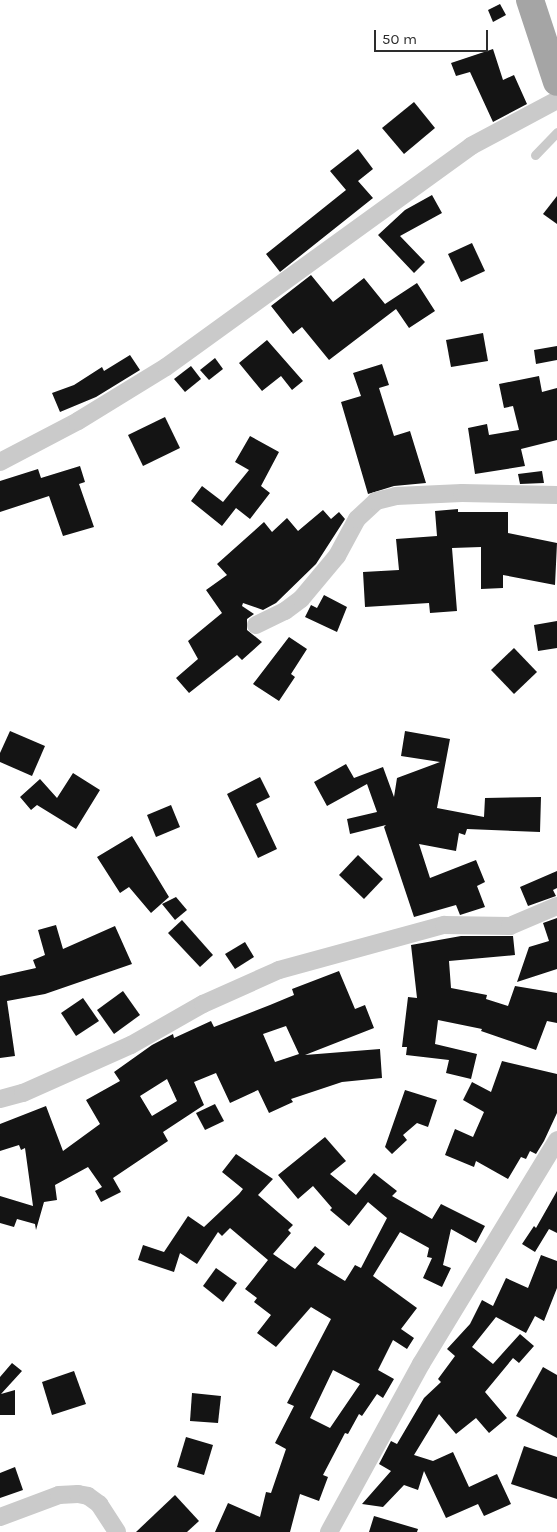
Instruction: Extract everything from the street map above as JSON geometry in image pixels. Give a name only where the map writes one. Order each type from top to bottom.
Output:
[{"type":"main road","points":[[530,0],[557,82]]},
{"type":"street","points":[[0,462],[78,421],[166,368],[471,146],[557,100]]},
{"type":"street","points":[[256,625],[285,611],[301,599],[337,556],[357,519],[376,501],[396,496],[462,493],[557,496]]},
{"type":"street","points":[[0,1099],[23,1093],[131,1045],[203,1004],[279,970],[444,924],[510,926],[557,906]]},
{"type":"street","points":[[329,1532],[421,1364],[557,1140]]},
{"type":"street","points":[[0,1517],[59,1495],[78,1494],[88,1496],[99,1504],[117,1532]]},
{"type":"lane","points":[[535,155],[557,132]]},
{"type":"building","points":[[500,4],[506,15],[493,22],[488,10]]},
{"type":"building","points":[[493,49],[503,80],[514,75],[527,104],[493,122],[470,72],[456,76],[451,63]]},
{"type":"building","points":[[414,102],[435,128],[404,154],[382,128]]},
{"type":"building","points":[[358,149],[373,169],[358,181],[373,198],[280,272],[266,254],[346,190],[330,171]]},
{"type":"building","points":[[432,195],[442,213],[400,236],[425,262],[414,273],[378,235],[405,210]]},
{"type":"building","points":[[557,196],[557,224],[543,214]]},
{"type":"building","points":[[472,243],[485,271],[461,282],[448,254]]},
{"type":"building","points":[[311,275],[333,302],[364,278],[385,304],[417,283],[435,311],[409,328],[396,309],[329,360],[302,327],[293,334],[271,306]]},
{"type":"building","points":[[483,333],[488,361],[451,367],[446,340]]},
{"type":"building","points":[[267,340],[303,381],[292,390],[281,376],[262,391],[239,363]]},
{"type":"building","points":[[557,346],[557,360],[536,364],[534,350]]},
{"type":"building","points":[[130,355],[140,370],[96,397],[60,412],[52,393],[74,385],[102,367],[104,371]]},
{"type":"building","points":[[215,358],[223,369],[209,380],[200,370]]},
{"type":"building","points":[[382,364],[389,385],[379,388],[394,436],[410,431],[426,483],[394,486],[368,494],[341,402],[361,396],[353,373]]},
{"type":"building","points":[[191,366],[201,379],[185,392],[174,379]]},
{"type":"building","points":[[539,376],[542,392],[557,388],[557,440],[521,449],[525,466],[475,474],[468,428],[487,424],[489,435],[519,430],[513,406],[504,408],[499,384]]},
{"type":"building","points":[[165,417],[180,448],[143,466],[128,435]]},
{"type":"building","points":[[250,436],[279,452],[261,486],[270,493],[250,519],[236,508],[222,526],[191,501],[202,486],[223,502],[249,470],[235,462]]},
{"type":"building","points":[[80,466],[85,482],[79,484],[94,527],[63,536],[49,496],[0,512],[0,481],[38,469],[41,478]]},
{"type":"building","points":[[542,471],[544,483],[520,484],[518,474]]},
{"type":"building","points":[[458,509],[458,512],[508,512],[508,533],[557,543],[555,585],[503,575],[503,588],[481,589],[481,547],[452,548],[457,611],[430,613],[429,603],[365,607],[363,572],[399,570],[396,539],[437,536],[435,511]]},
{"type":"building","points":[[323,510],[331,519],[339,512],[345,519],[316,564],[276,603],[263,610],[243,603],[242,606],[254,614],[247,619],[247,630],[262,642],[242,660],[237,655],[189,693],[176,678],[198,659],[188,641],[222,613],[206,590],[227,575],[217,564],[264,522],[272,532],[287,518],[298,531]]},
{"type":"building","points":[[324,595],[347,607],[337,632],[305,617],[311,605],[317,608]]},
{"type":"building","points":[[557,621],[557,648],[538,651],[534,625]]},
{"type":"building","points":[[289,637],[307,649],[291,674],[295,677],[279,701],[253,684]]},
{"type":"building","points":[[514,648],[537,672],[514,694],[491,670]]},
{"type":"building","points":[[10,731],[45,746],[32,776],[0,762],[0,753]]},
{"type":"building","points":[[405,731],[450,739],[437,808],[484,817],[485,798],[541,797],[540,832],[467,829],[465,835],[459,833],[456,851],[419,844],[430,878],[476,860],[485,882],[477,886],[485,907],[460,915],[456,905],[414,917],[384,827],[386,825],[350,834],[347,819],[377,812],[367,784],[327,806],[314,782],[346,764],[354,778],[383,767],[394,797],[397,778],[440,762],[401,756]]},
{"type":"building","points":[[73,773],[100,790],[76,829],[37,805],[31,810],[20,797],[40,779],[57,798]]},
{"type":"building","points":[[260,777],[270,797],[256,804],[277,849],[258,858],[227,794]]},
{"type":"building","points":[[171,805],[180,827],[156,837],[147,815]]},
{"type":"building","points":[[132,836],[169,897],[151,913],[129,887],[120,893],[97,857]]},
{"type":"building","points":[[358,855],[383,879],[364,899],[339,875]]},
{"type":"building","points":[[557,871],[557,888],[553,890],[556,896],[528,906],[520,887]]},
{"type":"building","points":[[176,897],[187,910],[175,920],[162,904]]},
{"type":"building","points":[[557,918],[557,969],[517,982],[529,947],[549,941],[543,923]]},
{"type":"building","points":[[182,920],[213,955],[200,967],[168,933]]},
{"type":"building","points":[[56,925],[63,949],[115,926],[132,964],[45,994],[7,1001],[15,1056],[0,1058],[0,976],[36,968],[33,960],[45,955],[38,930]]},
{"type":"building","points":[[461,936],[513,936],[515,955],[449,961],[451,988],[487,995],[486,999],[508,1006],[515,986],[557,993],[557,1023],[547,1021],[536,1050],[481,1031],[482,1029],[438,1020],[435,1044],[477,1054],[471,1079],[446,1073],[449,1060],[406,1055],[407,1047],[402,1047],[408,997],[417,998],[411,945]]},
{"type":"building","points":[[245,942],[254,957],[235,969],[225,954]]},
{"type":"building","points":[[339,971],[355,1009],[365,1005],[374,1028],[305,1055],[380,1049],[382,1078],[342,1082],[291,1099],[293,1102],[269,1113],[258,1090],[230,1103],[216,1073],[194,1082],[204,1105],[163,1132],[168,1141],[113,1178],[121,1192],[101,1202],[95,1191],[102,1187],[88,1167],[55,1185],[57,1200],[44,1202],[36,1230],[35,1224],[17,1219],[14,1227],[0,1223],[0,1196],[33,1206],[25,1148],[21,1150],[19,1145],[0,1151],[0,1124],[46,1106],[63,1151],[100,1124],[86,1100],[120,1081],[114,1072],[152,1045],[173,1034],[174,1038],[211,1021],[214,1027],[270,1005],[294,995],[292,989]],"holes":[[[286,1026],[299,1054],[275,1062],[263,1034]],[[167,1079],[177,1101],[152,1116],[140,1096]]]},
{"type":"building","points":[[123,991],[140,1015],[114,1034],[97,1010]]},
{"type":"building","points":[[83,998],[99,1021],[76,1036],[61,1013]]},
{"type":"building","points":[[502,1061],[557,1074],[557,1113],[544,1141],[536,1154],[530,1151],[526,1159],[521,1157],[508,1179],[476,1161],[474,1167],[445,1155],[455,1129],[473,1137],[484,1112],[463,1100],[472,1082],[491,1092]]},
{"type":"building","points":[[405,1090],[437,1100],[428,1127],[417,1123],[403,1135],[407,1140],[392,1154],[385,1147]]},
{"type":"building","points":[[215,1104],[224,1121],[205,1130],[196,1113]]},
{"type":"building","points":[[325,1137],[346,1161],[330,1174],[356,1195],[374,1173],[397,1191],[392,1196],[432,1219],[441,1204],[485,1226],[476,1243],[451,1229],[443,1265],[451,1268],[442,1287],[423,1278],[432,1258],[427,1257],[429,1248],[400,1232],[373,1276],[417,1308],[401,1329],[414,1338],[407,1349],[393,1340],[378,1370],[394,1379],[383,1398],[377,1394],[362,1416],[359,1414],[348,1434],[345,1433],[323,1475],[328,1477],[319,1501],[300,1494],[290,1532],[215,1532],[228,1503],[260,1517],[266,1492],[271,1493],[286,1449],[275,1443],[294,1406],[287,1403],[331,1319],[311,1307],[276,1347],[257,1333],[271,1315],[254,1302],[257,1298],[245,1289],[268,1260],[230,1228],[222,1236],[218,1232],[197,1264],[180,1253],[174,1272],[138,1260],[143,1245],[164,1252],[188,1216],[204,1227],[239,1194],[243,1189],[222,1172],[236,1154],[273,1179],[258,1195],[293,1225],[288,1230],[291,1233],[273,1254],[295,1269],[315,1246],[325,1254],[317,1264],[345,1281],[355,1265],[361,1268],[387,1218],[368,1202],[349,1226],[330,1210],[332,1208],[313,1186],[298,1199],[278,1175]],"holes":[[[333,1370],[360,1384],[330,1428],[310,1418]]]},
{"type":"building","points":[[557,1191],[557,1233],[549,1229],[535,1252],[522,1244],[534,1226],[536,1228]]},
{"type":"building","points":[[541,1255],[557,1261],[557,1288],[544,1321],[535,1316],[526,1333],[496,1317],[472,1347],[493,1364],[520,1334],[534,1346],[519,1363],[513,1358],[485,1392],[507,1418],[489,1433],[476,1418],[456,1434],[439,1414],[414,1455],[433,1461],[453,1452],[469,1487],[497,1474],[511,1504],[484,1516],[478,1504],[446,1518],[424,1471],[418,1490],[404,1485],[383,1507],[362,1504],[391,1471],[379,1464],[391,1441],[397,1444],[424,1398],[441,1382],[438,1379],[455,1356],[447,1349],[470,1324],[482,1300],[493,1306],[506,1278],[528,1288]]},
{"type":"building","points":[[216,1268],[237,1283],[223,1302],[203,1286]]},
{"type":"building","points":[[12,1363],[22,1371],[1,1394],[15,1390],[15,1415],[0,1415],[0,1377]]},
{"type":"building","points":[[543,1367],[557,1375],[557,1438],[516,1416]]},
{"type":"building","points":[[74,1371],[86,1404],[52,1415],[42,1382]]},
{"type":"building","points":[[192,1393],[221,1396],[218,1423],[190,1421]]},
{"type":"building","points":[[186,1437],[213,1445],[204,1475],[177,1467]]},
{"type":"building","points":[[524,1446],[557,1457],[557,1499],[511,1484]]},
{"type":"building","points":[[15,1467],[23,1490],[0,1498],[0,1473]]},
{"type":"building","points":[[175,1495],[199,1521],[187,1532],[136,1532]]},
{"type":"building","points":[[374,1516],[418,1529],[417,1532],[369,1532]]}]
